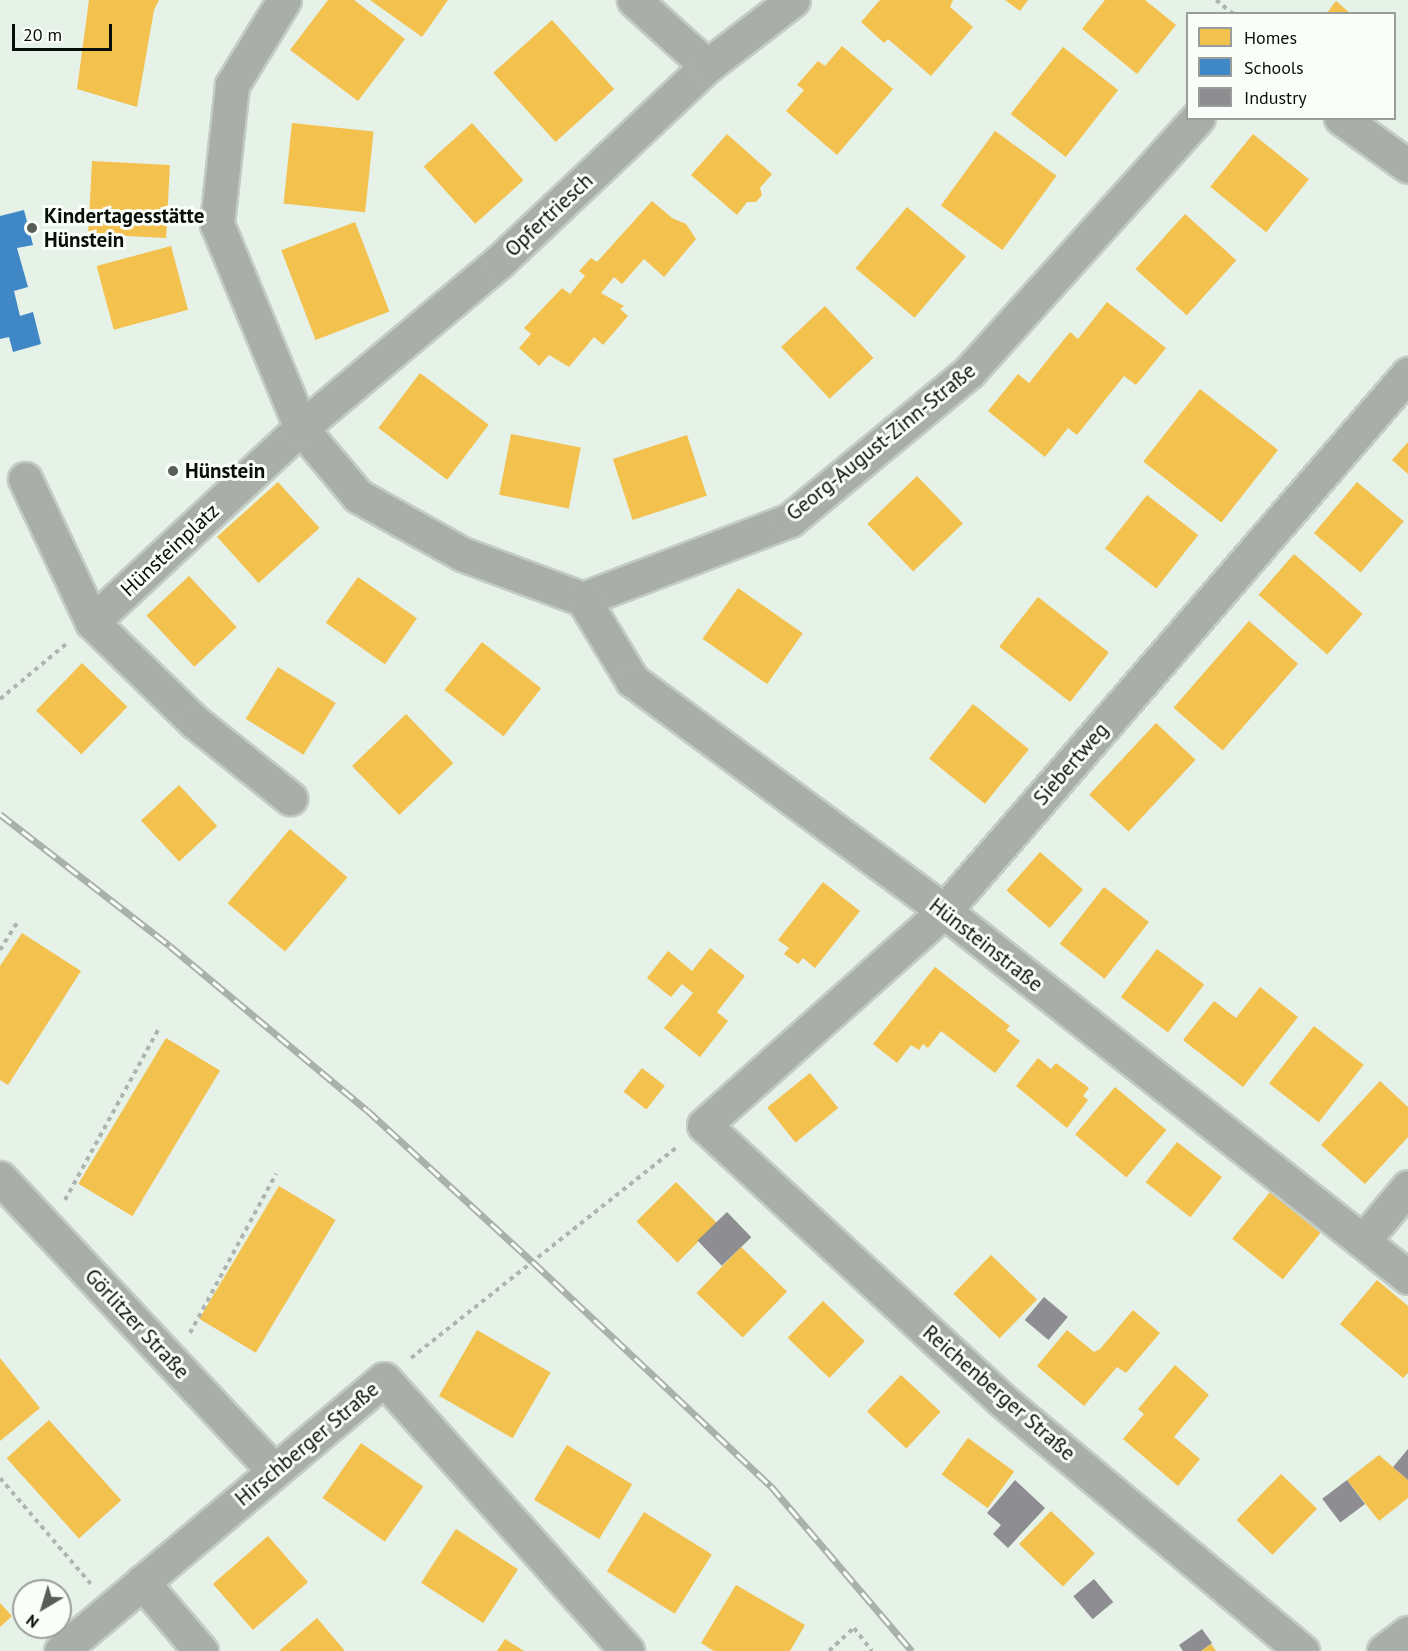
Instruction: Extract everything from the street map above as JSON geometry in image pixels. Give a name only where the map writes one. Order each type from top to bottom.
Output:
[{"type":"street","points":[[284,0],[232,85],[217,224],[301,428],[358,496],[462,554],[583,599]]},
{"type":"street","points":[[634,0],[706,66]]},
{"type":"street","name":"Opfertriesch","points":[[301,428],[499,262],[706,66],[793,0]]},
{"type":"street","name":"Georg-August-Zinn-Straße","points":[[583,599],[790,520],[969,372],[1196,120]]},
{"type":"street","points":[[1344,120],[1408,166]]},
{"type":"street","name":"Siebertweg","points":[[704,1125],[944,911],[1408,374]]},
{"type":"street","name":"Hünsteinplatz","points":[[92,622],[301,428]]},
{"type":"street","points":[[25,479],[92,622],[195,722],[290,798]]},
{"type":"street","name":"Hünsteinstraße","points":[[583,599],[632,680],[944,911],[1408,1277]]},
{"type":"street","name":"Reichenberger Straße","points":[[704,1125],[1002,1400],[1302,1651]]},
{"type":"street","name":"Görlitzer Straße","points":[[0,1178],[274,1471]]},
{"type":"street","points":[[1363,1241],[1408,1187]]},
{"type":"street","name":"Hirschberger Straße","points":[[61,1651],[384,1379],[627,1651]]},
{"type":"street","points":[[142,1582],[201,1651]]},
{"type":"street","points":[[1384,1651],[1408,1633]]},
{"type":"path","points":[[1216,0],[1231,12]]},
{"type":"path","points":[[0,699],[92,622]]},
{"type":"path","points":[[0,950],[18,921]]},
{"type":"path","points":[[49,1229],[159,1028]]},
{"type":"path","points":[[384,1379],[704,1125]]},
{"type":"path","points":[[174,1363],[276,1174]]},
{"type":"path","points":[[0,1478],[111,1608]]},
{"type":"path","points":[[829,1651],[854,1628],[872,1651]]},
{"type":"building: Homes","points":[[89,0],[159,0],[154,10],[137,107],[77,89]]},
{"type":"building: Homes","points":[[328,0],[354,0],[405,39],[358,101],[290,50]]},
{"type":"building: Homes","points":[[370,0],[448,0],[422,37]]},
{"type":"building: Homes","points":[[880,0],[953,0],[950,7],[973,27],[931,76],[888,39],[884,43],[861,22]]},
{"type":"building: Homes","points":[[1005,0],[1028,0],[1020,11]]},
{"type":"building: Homes","points":[[1105,0],[1145,0],[1176,25],[1137,74],[1082,29]]},
{"type":"building: Homes","points":[[1336,1],[1349,12],[1328,12]]},
{"type":"building: Homes","points":[[552,20],[614,89],[556,142],[493,73]]},
{"type":"building: Homes","points":[[842,46],[893,89],[837,155],[786,111],[804,90],[797,85],[818,61],[825,66]]},
{"type":"building: Homes","points":[[1063,47],[1118,90],[1066,157],[1011,114]]},
{"type":"building: Homes","points":[[292,123],[374,132],[365,212],[284,204]]},
{"type":"building: Homes","points":[[472,123],[524,180],[475,224],[424,166]]},
{"type":"building: Homes","points":[[995,131],[1056,176],[1002,250],[941,205]]},
{"type":"building: Homes","points":[[727,134],[772,174],[760,188],[762,195],[756,202],[747,202],[737,215],[691,175]]},
{"type":"building: Homes","points":[[1253,134],[1309,179],[1266,232],[1210,187]]},
{"type":"building: Homes","points":[[92,161],[170,165],[166,238],[88,234]]},
{"type":"building: Homes","points":[[652,201],[672,218],[686,224],[696,239],[664,277],[644,259],[622,284],[614,277],[601,293],[624,306],[620,309],[628,316],[603,345],[594,337],[569,367],[549,355],[539,366],[519,348],[531,334],[524,328],[562,288],[570,294],[585,276],[579,271],[591,258],[597,262]]},
{"type":"building: Homes","points":[[907,207],[966,256],[915,318],[856,268]]},
{"type":"building: Homes","points":[[1185,214],[1236,260],[1187,315],[1135,269]]},
{"type":"building: Homes","points":[[355,222],[389,312],[316,340],[281,250]]},
{"type":"building: Homes","points":[[171,246],[188,310],[114,330],[97,266]]},
{"type":"building: Homes","points":[[1107,302],[1166,348],[1136,385],[1124,376],[1077,435],[1068,428],[1045,457],[988,411],[1018,374],[1029,383],[1070,332],[1078,339]]},
{"type":"building: Homes","points":[[825,306],[873,358],[830,399],[781,347]]},
{"type":"building: Homes","points":[[420,373],[489,425],[447,480],[378,428]]},
{"type":"building: Homes","points":[[1200,389],[1278,450],[1221,522],[1143,461]]},
{"type":"building: Homes","points":[[511,434],[581,448],[569,508],[499,495]]},
{"type":"building: Homes","points":[[687,435],[707,496],[633,520],[613,459]]},
{"type":"building: Homes","points":[[1408,442],[1408,474],[1392,460]]},
{"type":"building: Homes","points":[[917,476],[963,523],[913,571],[867,524]]},
{"type":"building: Homes","points":[[278,482],[319,528],[259,583],[217,537]]},
{"type":"building: Homes","points":[[1357,482],[1404,521],[1361,573],[1314,533]]},
{"type":"building: Homes","points":[[1147,495],[1198,535],[1156,589],[1105,549]]},
{"type":"building: Homes","points":[[1294,554],[1363,614],[1327,654],[1259,595]]},
{"type":"building: Homes","points":[[189,576],[237,627],[194,667],[147,616]]},
{"type":"building: Homes","points":[[358,577],[417,618],[385,664],[326,623]]},
{"type":"building: Homes","points":[[738,588],[803,633],[767,684],[702,639]]},
{"type":"building: Homes","points":[[1038,597],[1109,652],[1070,702],[999,647]]},
{"type":"building: Homes","points":[[1249,621],[1298,664],[1223,750],[1174,708]]},
{"type":"building: Homes","points":[[482,642],[541,688],[504,736],[444,690]]},
{"type":"building: Homes","points":[[82,663],[127,707],[81,754],[36,710]]},
{"type":"building: Homes","points":[[278,667],[336,703],[303,755],[246,719]]},
{"type":"building: Homes","points":[[973,704],[1029,749],[985,804],[929,758]]},
{"type":"building: Homes","points":[[406,714],[453,763],[399,815],[352,766]]},
{"type":"building: Homes","points":[[1156,723],[1195,760],[1129,832],[1089,795]]},
{"type":"building: Homes","points":[[179,785],[217,826],[179,861],[141,820]]},
{"type":"building: Homes","points":[[290,829],[347,877],[285,952],[228,903]]},
{"type":"building: Homes","points":[[1040,852],[1083,889],[1050,928],[1007,890]]},
{"type":"building: Homes","points":[[823,882],[860,911],[815,968],[803,958],[798,964],[784,954],[789,948],[778,940]]},
{"type":"building: Homes","points":[[1104,887],[1149,922],[1105,979],[1060,944]]},
{"type":"building: Homes","points":[[22,933],[81,971],[8,1085],[0,1080],[0,966]]},
{"type":"building: Homes","points":[[710,948],[745,976],[717,1012],[728,1021],[700,1057],[664,1028],[693,993],[682,984],[671,997],[647,978],[668,951],[692,971]]},
{"type":"building: Homes","points":[[1157,949],[1204,985],[1168,1032],[1121,997]]},
{"type":"building: Homes","points":[[935,967],[1010,1026],[1006,1030],[1020,1041],[995,1073],[941,1031],[928,1048],[923,1044],[919,1050],[911,1045],[897,1063],[873,1044]]},
{"type":"building: Homes","points":[[1260,987],[1298,1017],[1243,1087],[1183,1040],[1214,1001],[1236,1018]]},
{"type":"building: Homes","points":[[1314,1026],[1364,1065],[1319,1122],[1269,1084]]},
{"type":"building: Homes","points":[[166,1038],[220,1070],[132,1216],[78,1184]]},
{"type":"building: Homes","points":[[1038,1058],[1051,1069],[1056,1063],[1089,1088],[1083,1096],[1088,1100],[1067,1128],[1016,1086]]},
{"type":"building: Homes","points":[[642,1068],[665,1086],[646,1109],[624,1092]]},
{"type":"building: Homes","points":[[810,1073],[838,1108],[796,1143],[767,1108]]},
{"type":"building: Homes","points":[[1380,1081],[1408,1107],[1408,1137],[1365,1184],[1321,1145]]},
{"type":"building: Homes","points":[[1115,1087],[1166,1130],[1126,1178],[1075,1134]]},
{"type":"building: Homes","points":[[1177,1142],[1222,1177],[1191,1217],[1146,1182]]},
{"type":"building: Homes","points":[[676,1182],[717,1223],[677,1263],[636,1222]]},
{"type":"building: Homes","points":[[279,1186],[336,1220],[256,1353],[199,1319]]},
{"type":"building: Homes","points":[[1270,1192],[1321,1233],[1283,1280],[1232,1239]]},
{"type":"building: Homes","points":[[741,1247],[787,1291],[743,1337],[697,1293]]},
{"type":"building: Homes","points":[[991,1255],[1037,1299],[1000,1338],[953,1294]]},
{"type":"building: Homes","points":[[1377,1280],[1408,1306],[1408,1373],[1403,1378],[1340,1324]]},
{"type":"building: Homes","points":[[823,1301],[865,1341],[829,1378],[788,1338]]},
{"type":"building: Homes","points":[[1133,1310],[1160,1333],[1126,1373],[1117,1367],[1084,1406],[1037,1366],[1067,1330],[1094,1352],[1100,1349]]},
{"type":"building: Homes","points":[[477,1330],[551,1372],[513,1438],[439,1396]]},
{"type":"building: Homes","points":[[0,1358],[40,1408],[0,1441]]},
{"type":"building: Homes","points":[[1175,1365],[1209,1395],[1174,1437],[1200,1459],[1178,1486],[1123,1439],[1144,1414],[1138,1409]]},
{"type":"building: Homes","points":[[901,1375],[940,1412],[906,1448],[867,1412]]},
{"type":"building: Homes","points":[[49,1420],[121,1500],[79,1538],[7,1458]]},
{"type":"building: Homes","points":[[968,1438],[1014,1472],[988,1508],[942,1474]]},
{"type":"building: Homes","points":[[361,1443],[423,1487],[385,1541],[323,1498]]},
{"type":"building: Homes","points":[[567,1445],[632,1484],[599,1539],[534,1500]]},
{"type":"building: Homes","points":[[1379,1455],[1408,1480],[1408,1498],[1379,1521],[1347,1480]]},
{"type":"building: Homes","points":[[1281,1474],[1317,1509],[1273,1555],[1237,1520]]},
{"type":"building: Homes","points":[[1051,1511],[1095,1553],[1063,1586],[1019,1544]]},
{"type":"building: Homes","points":[[644,1512],[712,1554],[675,1614],[607,1571]]},
{"type":"building: Homes","points":[[456,1529],[518,1569],[483,1623],[421,1583]]},
{"type":"building: Homes","points":[[268,1536],[308,1582],[253,1630],[213,1584]]},
{"type":"building: Homes","points":[[736,1585],[805,1625],[790,1651],[714,1651],[701,1643]]},
{"type":"building: Homes","points":[[0,1603],[12,1616],[0,1627]]},
{"type":"building: Homes","points":[[317,1618],[345,1651],[279,1651]]},
{"type":"building: Homes","points":[[505,1639],[524,1651],[497,1651]]},
{"type":"building: Homes","points":[[1211,1644],[1216,1651],[1201,1651]]},
{"type":"building: Schools","points":[[24,210],[33,245],[17,248],[28,287],[14,291],[20,316],[33,312],[41,344],[13,352],[9,337],[0,339],[0,216]]},
{"type":"building: Industry","points":[[727,1212],[751,1237],[722,1266],[698,1240]]},
{"type":"building: Industry","points":[[1044,1297],[1068,1317],[1048,1340],[1025,1320]]},
{"type":"building: Industry","points":[[1408,1449],[1408,1480],[1393,1467]]},
{"type":"building: Industry","points":[[1015,1480],[1045,1508],[1008,1548],[993,1534],[1001,1525],[987,1513]]},
{"type":"building: Industry","points":[[1347,1480],[1365,1504],[1340,1523],[1322,1499]]},
{"type":"building: Industry","points":[[1094,1579],[1113,1602],[1093,1619],[1073,1596]]},
{"type":"building: Industry","points":[[1202,1629],[1212,1643],[1201,1651],[1183,1651],[1179,1645]]},
{"type":"railway","points":[[0,814],[170,946],[367,1110],[533,1262],[771,1486],[912,1651]]},
{"type":"place","name":"Kindertagesstätte Hünstein","points":[[32,228]]},
{"type":"place","name":"Hünstein","points":[[173,471]]}]
